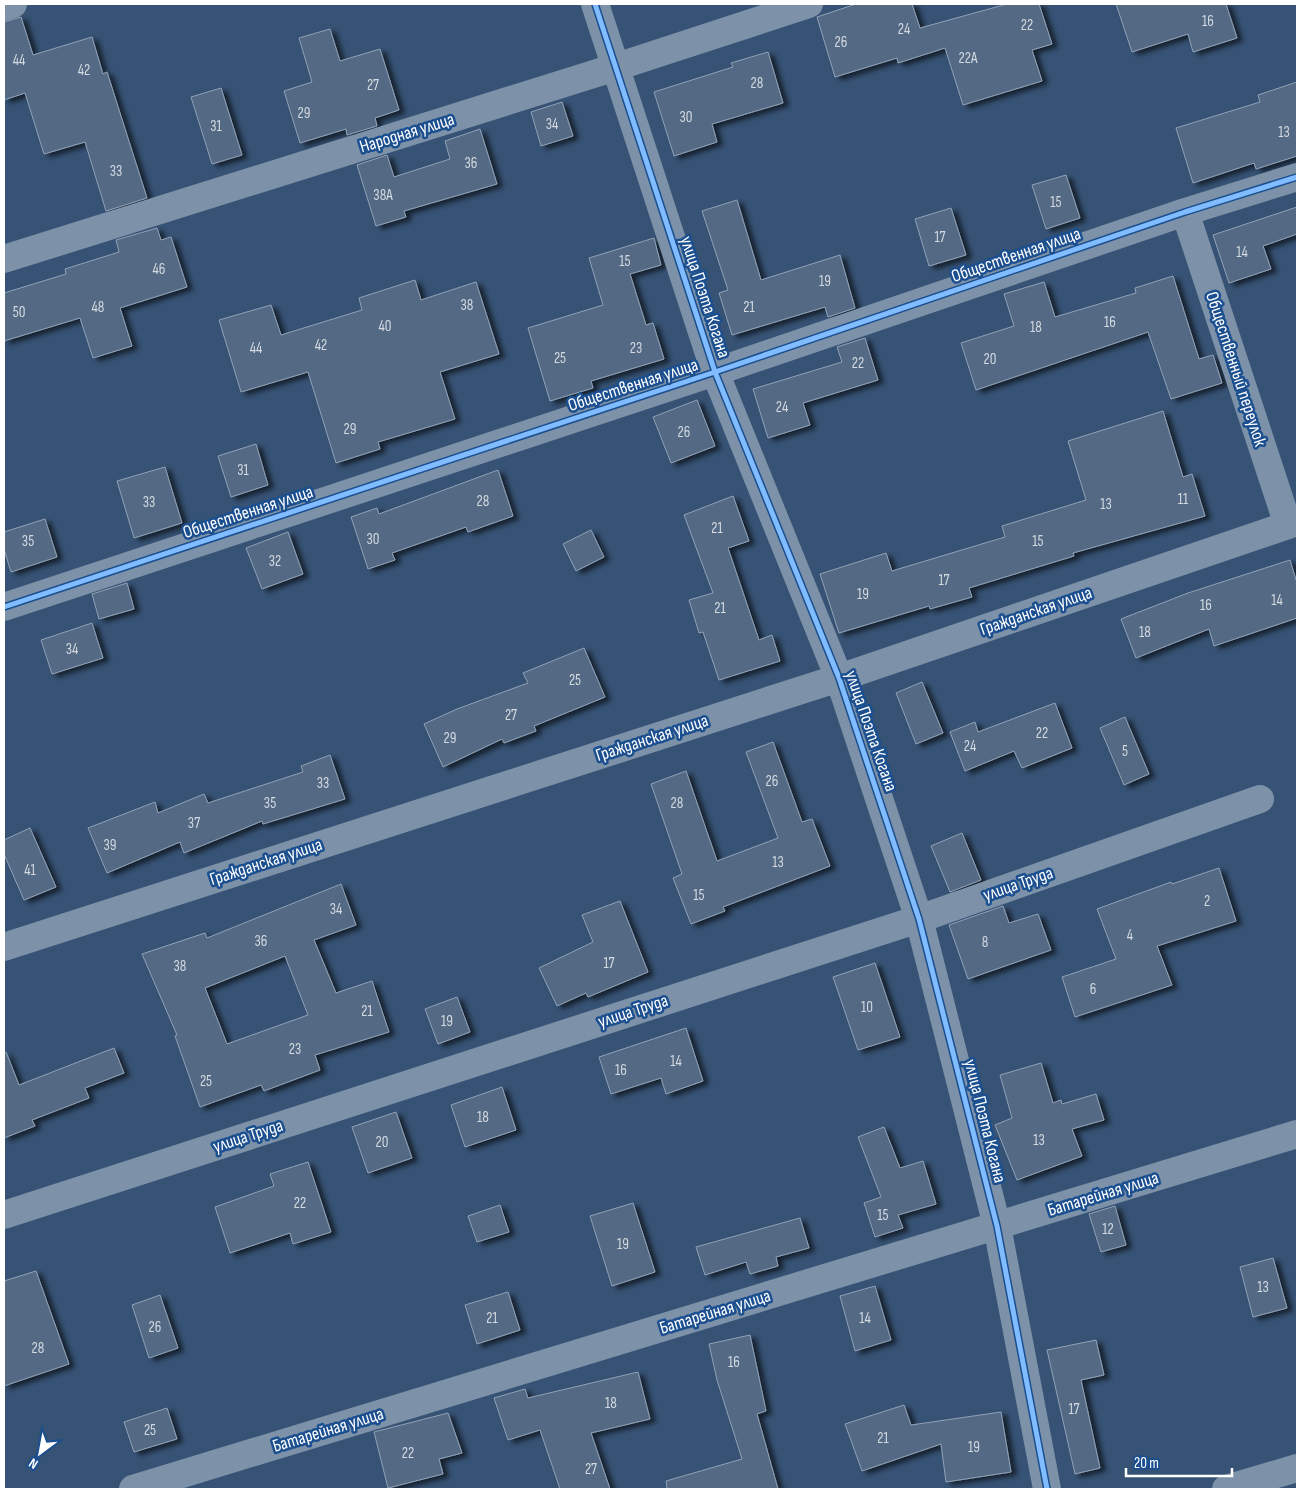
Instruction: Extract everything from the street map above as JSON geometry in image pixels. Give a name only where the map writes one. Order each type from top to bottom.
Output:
[{"type":"street","points":[[4,7],[14,4]]},
{"type":"street","name":"улица Поэта Когана","points":[[595,4],[715,372],[839,678],[919,918],[997,1226],[1047,1489]]},
{"type":"street","name":"Народная улица","points":[[4,259],[616,67],[809,4]]},
{"type":"street","name":"Общественная улица","points":[[4,607],[715,372],[1185,212],[1297,177]]},
{"type":"street","name":"Общественный переулок","points":[[1185,212],[1293,524]]},
{"type":"street","name":"Гражданская улица","points":[[4,947],[839,678],[1293,524]]},
{"type":"street","name":"улица Труда","points":[[4,1215],[919,918],[1260,800]]},
{"type":"street","name":"Батарейная улица","points":[[133,1489],[1297,1134]]},
{"type":"street","points":[[1226,1489],[1297,1468]]},
{"type":"building","points":[[856,4],[912,4],[920,28],[1007,4],[1039,4],[1052,44],[1032,50],[1042,81],[963,105],[945,48],[898,63],[897,58],[835,77],[817,17]]},
{"type":"building","points":[[1116,4],[1226,4],[1237,38],[1193,52],[1188,34],[1132,52]]},
{"type":"building","points":[[21,17],[33,55],[92,37],[103,74],[107,72],[147,198],[106,211],[85,142],[44,154],[25,93],[4,100],[4,22]]},
{"type":"building","points":[[330,29],[340,61],[380,49],[399,110],[375,118],[377,126],[347,135],[346,129],[300,143],[284,91],[312,82],[299,38]]},
{"type":"building","points":[[768,52],[783,103],[712,124],[717,142],[674,156],[654,92],[733,67],[731,63]]},
{"type":"building","points":[[1297,82],[1297,156],[1256,169],[1254,163],[1193,183],[1176,128],[1260,102],[1258,95]]},
{"type":"building","points":[[221,88],[242,155],[212,164],[191,97]]},
{"type":"building","points":[[562,102],[573,136],[541,146],[531,112]]},
{"type":"building","points":[[480,129],[497,184],[404,211],[406,217],[376,226],[357,165],[387,155],[394,177],[450,159],[445,141]]},
{"type":"building","points":[[1066,175],[1080,218],[1046,229],[1032,185]]},
{"type":"building","points":[[737,200],[761,280],[840,255],[855,308],[828,317],[825,307],[732,335],[719,293],[728,290],[702,211]]},
{"type":"building","points":[[1297,207],[1297,234],[1263,246],[1271,269],[1229,283],[1213,235]]},
{"type":"building","points":[[951,208],[966,255],[929,266],[915,219]]},
{"type":"building","points":[[157,228],[161,240],[171,237],[187,287],[120,308],[132,346],[93,358],[80,318],[4,341],[4,293],[66,274],[65,269],[119,252],[116,240]]},
{"type":"building","points":[[654,238],[661,265],[630,274],[646,325],[653,323],[664,359],[591,381],[593,388],[550,401],[528,328],[603,305],[589,258]]},
{"type":"building","points":[[1173,276],[1199,359],[1213,355],[1222,383],[1171,399],[1148,332],[976,390],[961,343],[1014,326],[1004,294],[1044,282],[1055,317],[1136,293],[1135,288]]},
{"type":"building","points":[[415,280],[421,300],[476,282],[499,354],[440,372],[455,419],[378,442],[380,449],[336,463],[308,372],[241,392],[219,320],[271,305],[281,335],[362,310],[359,298]]},
{"type":"building","points":[[865,338],[878,380],[803,403],[810,425],[768,438],[753,389],[842,362],[837,347]]},
{"type":"building","points":[[697,400],[715,446],[671,463],[653,417]]},
{"type":"building","points":[[1163,411],[1183,477],[1192,474],[1205,516],[1073,553],[1074,556],[969,588],[972,597],[930,609],[929,606],[839,633],[820,574],[886,553],[892,571],[1005,537],[1002,526],[1086,500],[1068,441]]},
{"type":"building","points":[[256,444],[268,485],[231,497],[218,456]]},
{"type":"building","points":[[165,467],[182,523],[134,538],[117,481]]},
{"type":"building","points":[[498,470],[513,516],[468,532],[466,527],[392,553],[395,560],[368,569],[351,517],[377,508],[379,514]]},
{"type":"building","points":[[733,496],[749,541],[728,548],[759,640],[772,635],[780,661],[719,680],[703,632],[699,633],[689,600],[713,593],[684,515]]},
{"type":"building","points":[[45,519],[57,557],[11,572],[4,549],[4,532]]},
{"type":"building","points":[[591,530],[604,557],[576,571],[563,544]]},
{"type":"building","points":[[288,532],[303,574],[262,589],[246,548]]},
{"type":"building","points":[[1290,560],[1297,583],[1297,618],[1214,646],[1209,629],[1136,658],[1121,619],[1188,593]]},
{"type":"building","points":[[127,583],[134,609],[99,619],[92,594]]},
{"type":"building","points":[[92,623],[103,658],[52,674],[41,640]]},
{"type":"building","points":[[584,648],[605,697],[534,726],[536,731],[504,743],[502,739],[443,767],[424,724],[457,709],[528,683],[523,673]]},
{"type":"building","points":[[922,682],[943,733],[916,744],[896,693]]},
{"type":"building","points":[[1055,703],[1072,748],[1022,768],[1014,751],[965,771],[950,732],[975,722],[978,732]]},
{"type":"building","points":[[1125,717],[1149,774],[1124,785],[1100,728]]},
{"type":"building","points":[[773,742],[802,822],[812,819],[830,866],[723,907],[725,911],[691,924],[673,878],[682,874],[651,784],[686,771],[717,861],[778,838],[746,752]]},
{"type":"building","points":[[330,755],[345,799],[263,824],[262,821],[184,853],[180,842],[107,873],[88,828],[155,802],[158,813],[204,794],[208,803],[303,772],[301,766]]},
{"type":"building","points":[[30,828],[56,887],[24,900],[4,854],[4,840]]},
{"type":"building","points":[[962,833],[981,880],[950,892],[931,846]]},
{"type":"building","points":[[1219,868],[1236,921],[1157,946],[1172,985],[1075,1017],[1062,977],[1116,959],[1097,909],[1171,882],[1172,884]]},
{"type":"building","points":[[341,884],[356,925],[314,940],[336,993],[372,981],[389,1032],[315,1055],[320,1070],[264,1091],[261,1085],[200,1107],[175,1036],[177,1035],[142,954],[205,933],[207,938]],"holes":[[[285,956],[308,1015],[227,1044],[205,988]]]},
{"type":"building","points":[[620,901],[648,972],[588,997],[586,993],[557,1006],[539,968],[593,942],[582,915]]},
{"type":"building","points":[[1003,906],[1009,923],[1038,914],[1051,950],[968,979],[949,925]]},
{"type":"building","points":[[875,963],[900,1037],[858,1050],[833,977]]},
{"type":"building","points":[[457,997],[470,1032],[438,1044],[425,1009]]},
{"type":"building","points":[[686,1028],[703,1081],[666,1094],[661,1078],[611,1094],[599,1057]]},
{"type":"building","points":[[114,1048],[124,1073],[85,1088],[89,1098],[32,1120],[35,1126],[4,1138],[4,1053],[6,1052],[19,1085]]},
{"type":"building","points":[[1041,1063],[1053,1103],[1061,1100],[1062,1104],[1096,1094],[1104,1120],[1072,1129],[1082,1156],[1017,1180],[995,1125],[1012,1118],[1000,1075]]},
{"type":"building","points":[[502,1087],[516,1130],[465,1147],[451,1105]]},
{"type":"building","points":[[396,1112],[412,1158],[368,1173],[352,1127]]},
{"type":"building","points":[[884,1127],[900,1168],[923,1161],[936,1204],[898,1215],[903,1228],[875,1237],[864,1203],[881,1197],[858,1137]]},
{"type":"building","points":[[308,1162],[331,1232],[293,1244],[290,1233],[230,1253],[215,1207],[274,1186],[270,1174]]},
{"type":"building","points":[[633,1203],[655,1272],[612,1286],[590,1216]]},
{"type":"building","points":[[500,1205],[509,1232],[477,1242],[468,1216]]},
{"type":"building","points":[[1115,1206],[1126,1245],[1101,1252],[1089,1214]]},
{"type":"building","points":[[800,1218],[809,1248],[776,1257],[778,1266],[750,1274],[746,1262],[705,1275],[696,1247]]},
{"type":"building","points":[[1273,1258],[1287,1308],[1253,1317],[1240,1267]]},
{"type":"building","points":[[36,1271],[69,1364],[4,1386],[4,1281]]},
{"type":"building","points":[[875,1286],[891,1340],[855,1351],[840,1296]]},
{"type":"building","points":[[508,1292],[520,1330],[477,1344],[465,1305]]},
{"type":"building","points":[[160,1295],[178,1348],[149,1358],[132,1305]]},
{"type":"building","points":[[750,1335],[766,1411],[757,1414],[778,1489],[667,1489],[666,1481],[742,1459],[717,1380],[709,1344]]},
{"type":"building","points":[[1096,1340],[1104,1375],[1081,1380],[1100,1468],[1075,1474],[1047,1350]]},
{"type":"building","points":[[638,1372],[650,1419],[591,1433],[610,1489],[560,1489],[540,1430],[508,1440],[494,1398],[525,1389],[528,1398]]},
{"type":"building","points":[[904,1405],[911,1425],[1001,1412],[1011,1472],[946,1482],[941,1444],[862,1471],[845,1424]]},
{"type":"building","points":[[167,1408],[177,1439],[134,1452],[124,1422]]},
{"type":"building","points":[[448,1413],[462,1453],[439,1459],[443,1474],[388,1488],[374,1432]]},
{"type":"cycle path","points":[[595,4],[715,372],[839,678],[919,919],[997,1226],[1047,1489]]},
{"type":"cycle path","points":[[4,607],[715,372],[1185,212],[1297,177]]}]
